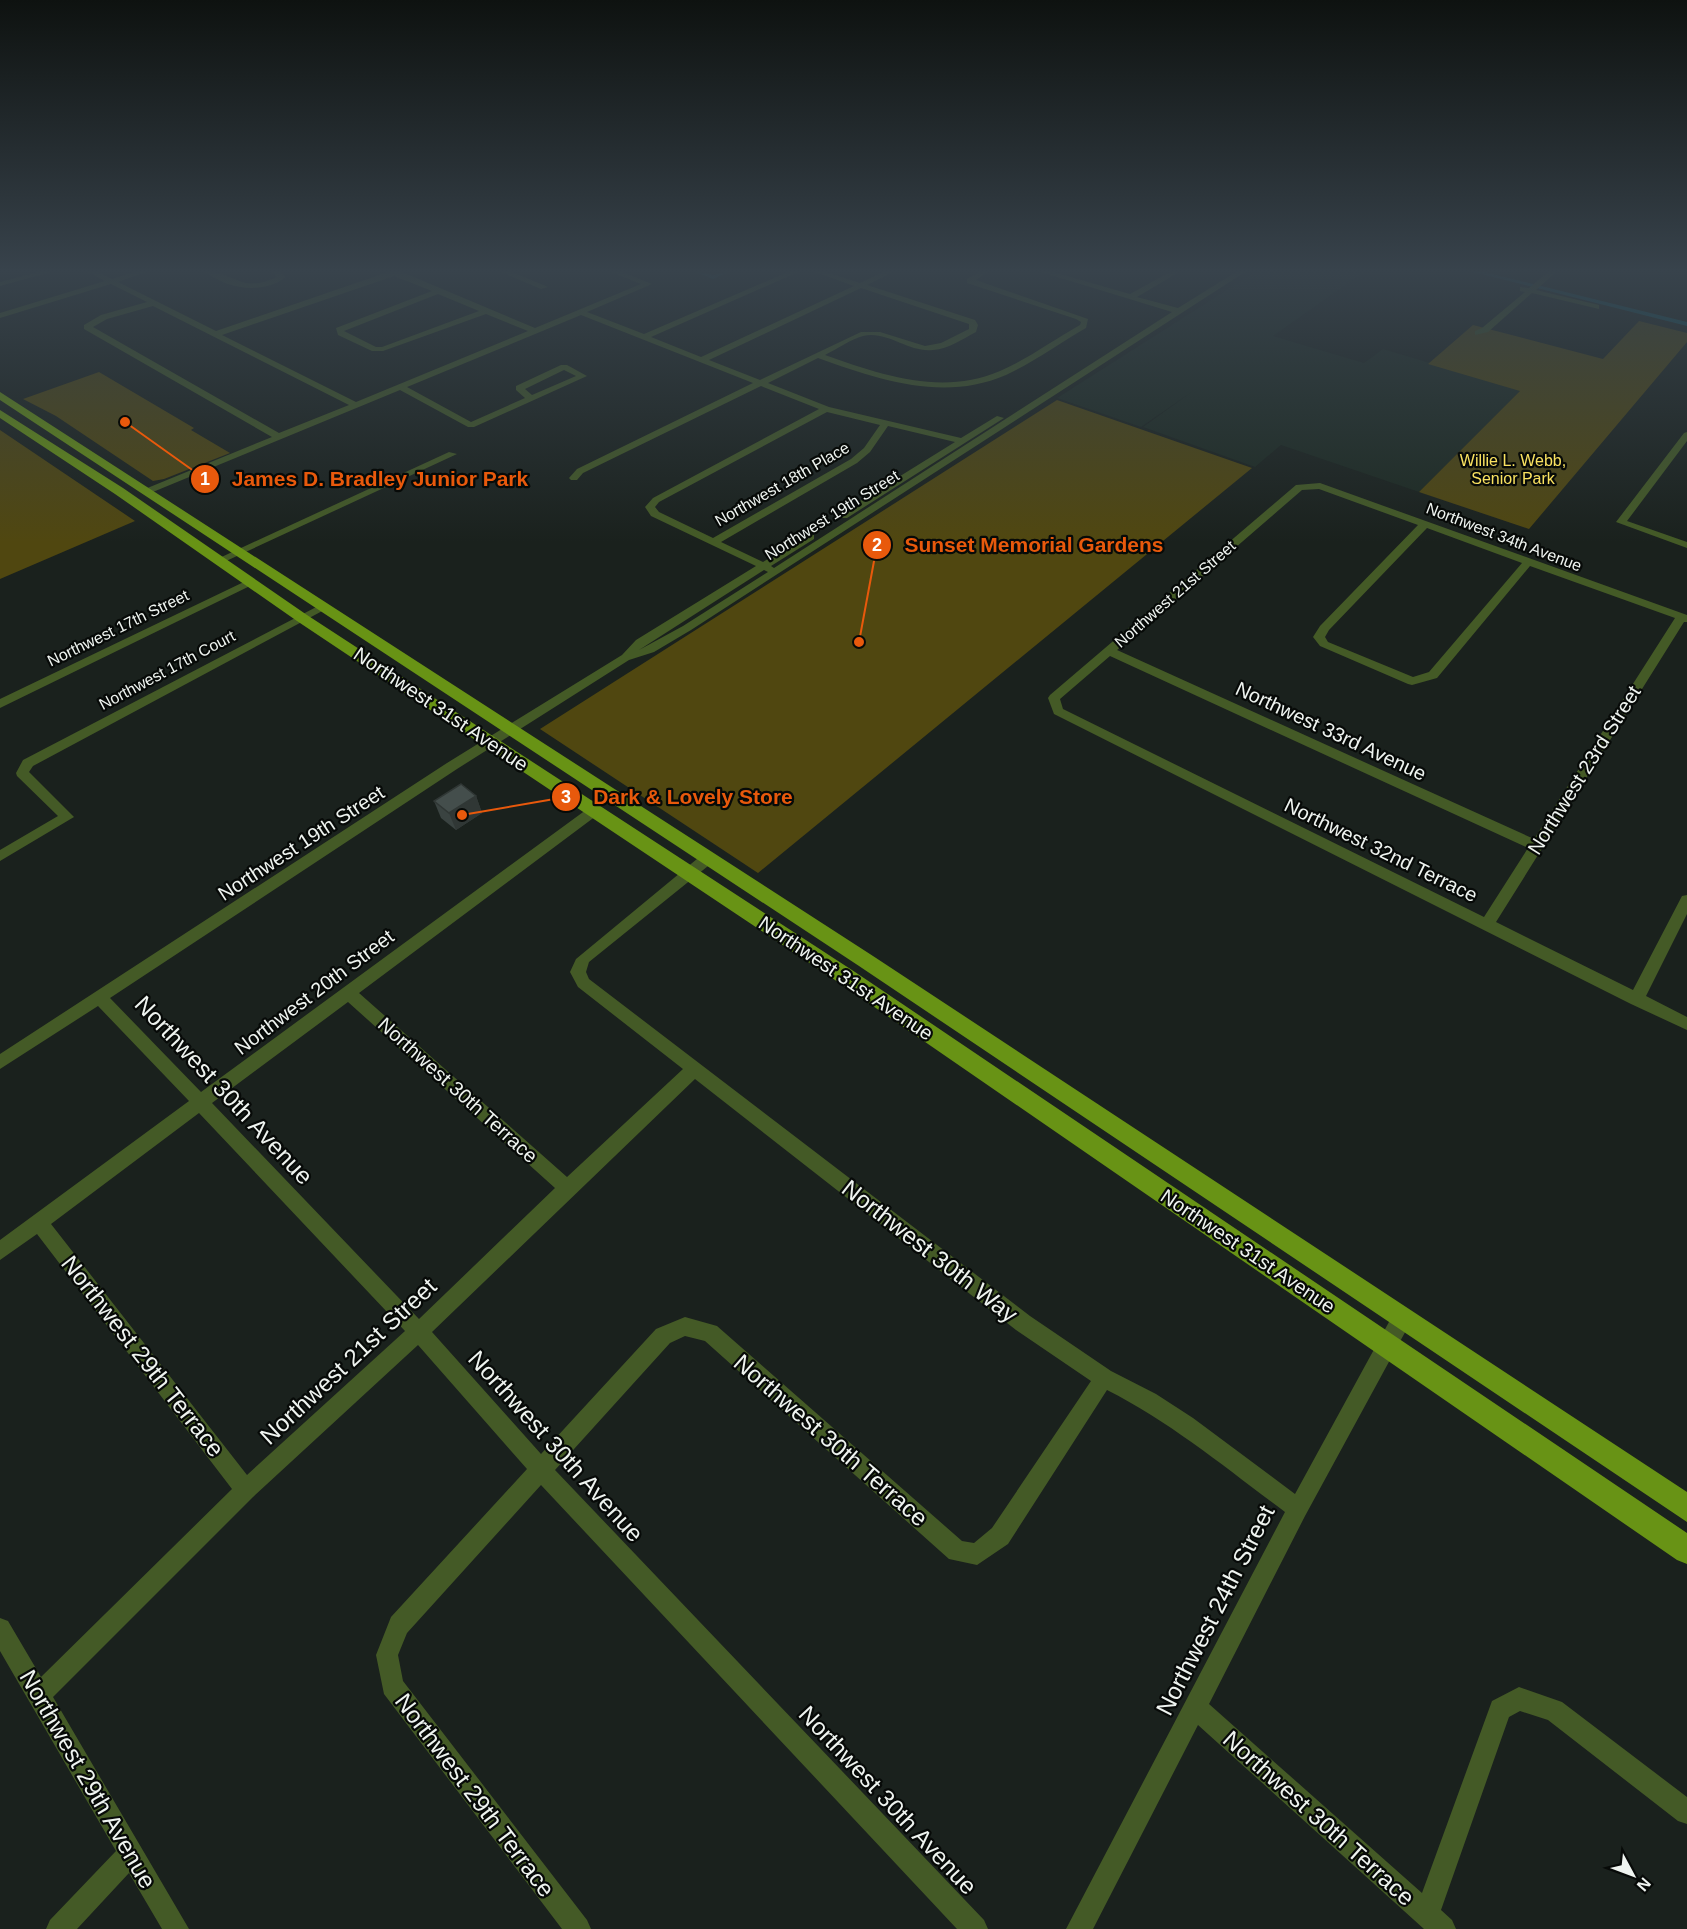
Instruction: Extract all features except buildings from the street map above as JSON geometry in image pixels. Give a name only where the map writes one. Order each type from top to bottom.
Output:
[{"type":"main road","name":"Northwest 31st Avenue","points":[[0,395],[322,608],[708,858],[1687,1508]]},
{"type":"main road","name":"Northwest 31st Avenue","points":[[0,413],[119,491],[302,618],[689,872],[1687,1550]]},
{"type":"main road","points":[[119,491],[129,493],[148,491]]},
{"type":"street","points":[[148,362],[279,437]]},
{"type":"street","points":[[271,362],[356,405]]},
{"type":"street","points":[[148,491],[461,362]]},
{"type":"street","points":[[706,362],[826,409],[961,441]]},
{"type":"street","points":[[574,478],[590,466],[805,362]]},
{"type":"street","points":[[837,362],[869,374],[907,383],[936,385],[974,382],[1002,373],[1021,362]]},
{"type":"street","name":"Northwest 19th Street","points":[[625,658],[639,642],[764,567],[961,441],[1042,393],[1050,392],[1097,362]]},
{"type":"street","points":[[401,387],[471,425],[531,399],[541,394],[583,376],[564,367],[519,388],[531,399]]},
{"type":"street","name":"Northwest 19th Street","points":[[0,1062],[490,742],[625,658],[650,650],[775,572],[1001,429],[1047,398],[1050,392]]},
{"type":"street","points":[[775,572],[655,514],[650,507],[656,501],[826,409]]},
{"type":"street","name":"Northwest 18th Place","points":[[713,542],[854,461],[867,450],[886,423]]},
{"type":"street","points":[[1687,435],[1621,522],[1687,545]]},
{"type":"street","points":[[220,560],[452,454]]},
{"type":"street","name":"Northwest 34th Avenue","points":[[1309,485],[1320,486],[1426,523],[1527,563],[1684,618]]},
{"type":"street","name":"Northwest 21st Street","points":[[1058,711],[1054,698],[1299,487],[1309,485]]},
{"type":"street","points":[[1426,523],[1323,628],[1319,638],[1330,648],[1412,681],[1420,681],[1433,675],[1527,563]]},
{"type":"street","name":"Northwest 17th Street","points":[[0,704],[250,582]]},
{"type":"street","name":"Northwest 17th Court","points":[[0,856],[67,818],[22,773],[28,763],[322,608]]},
{"type":"street","name":"Northwest 23rd Street","points":[[1487,924],[1684,618]]},
{"type":"street","name":"Northwest 33rd Avenue","points":[[1110,651],[1536,846]]},
{"type":"street","name":"Northwest 32nd Terrace","points":[[1058,711],[1687,1024]]},
{"type":"street","name":"Northwest 20th Street","points":[[0,1251],[595,810]]},
{"type":"street","points":[[689,872],[708,858]]},
{"type":"street","name":"Northwest 30th Way","points":[[689,872],[583,959],[578,972],[583,983],[1023,1323],[1104,1378],[1149,1401],[1186,1425],[1298,1509]]},
{"type":"street","points":[[1636,1000],[1687,900]]},
{"type":"street","name":"Northwest 30th Terrace","points":[[348,993],[567,1188]]},
{"type":"street","name":"Northwest 30th Avenue","points":[[100,997],[419,1332],[540,1469],[975,1929]]},
{"type":"street","name":"Northwest 21st Street","points":[[39,1695],[246,1490],[419,1332],[695,1068]]},
{"type":"street","name":"Northwest 29th Terrace","points":[[39,1222],[246,1490]]},
{"type":"street","name":"Northwest 24th Street","points":[[1079,1929],[1298,1509],[1402,1318]]},
{"type":"street","name":"Northwest 30th Terrace","points":[[540,1469],[663,1336],[685,1326],[710,1333],[957,1551],[977,1554],[1000,1536],[1104,1378]]},
{"type":"street","name":"Northwest 29th Terrace","points":[[540,1469],[399,1625],[387,1654],[392,1686],[578,1929]]},
{"type":"street","name":"Northwest 29th Avenue","points":[[0,1629],[176,1929]]},
{"type":"street","points":[[1435,1922],[1500,1709],[1519,1699],[1554,1710],[1687,1812]]},
{"type":"street","name":"Northwest 30th Terrace","points":[[1195,1707],[1435,1922]]},
{"type":"street","points":[[58,1929],[131,1853]]},
{"type":"shaded area","points":[[1114,362],[1427,362],[1521,390],[1419,492],[1281,445],[1255,467],[1143,427],[1193,391],[1141,427],[1057,398]]},
{"type":"green space","name":"Willie L. Webb, Senior Park","points":[[1430,362],[1670,362],[1529,529],[1419,492],[1520,391],[1428,364]]},
{"type":"green space","points":[[99,372],[194,428],[191,430],[230,453],[164,479],[153,481],[56,416],[23,399]]},
{"type":"green space","points":[[1057,400],[1252,468],[758,873],[540,729]]},
{"type":"green space","points":[[0,430],[135,521],[0,579]]},
{"type":"place","name":"James D. Bradley Junior Park","points":[[125,422]]},
{"type":"place","name":"Sunset Memorial Gardens","points":[[859,642]]},
{"type":"place","name":"Dark & Lovely Store","points":[[462,815]]}]
